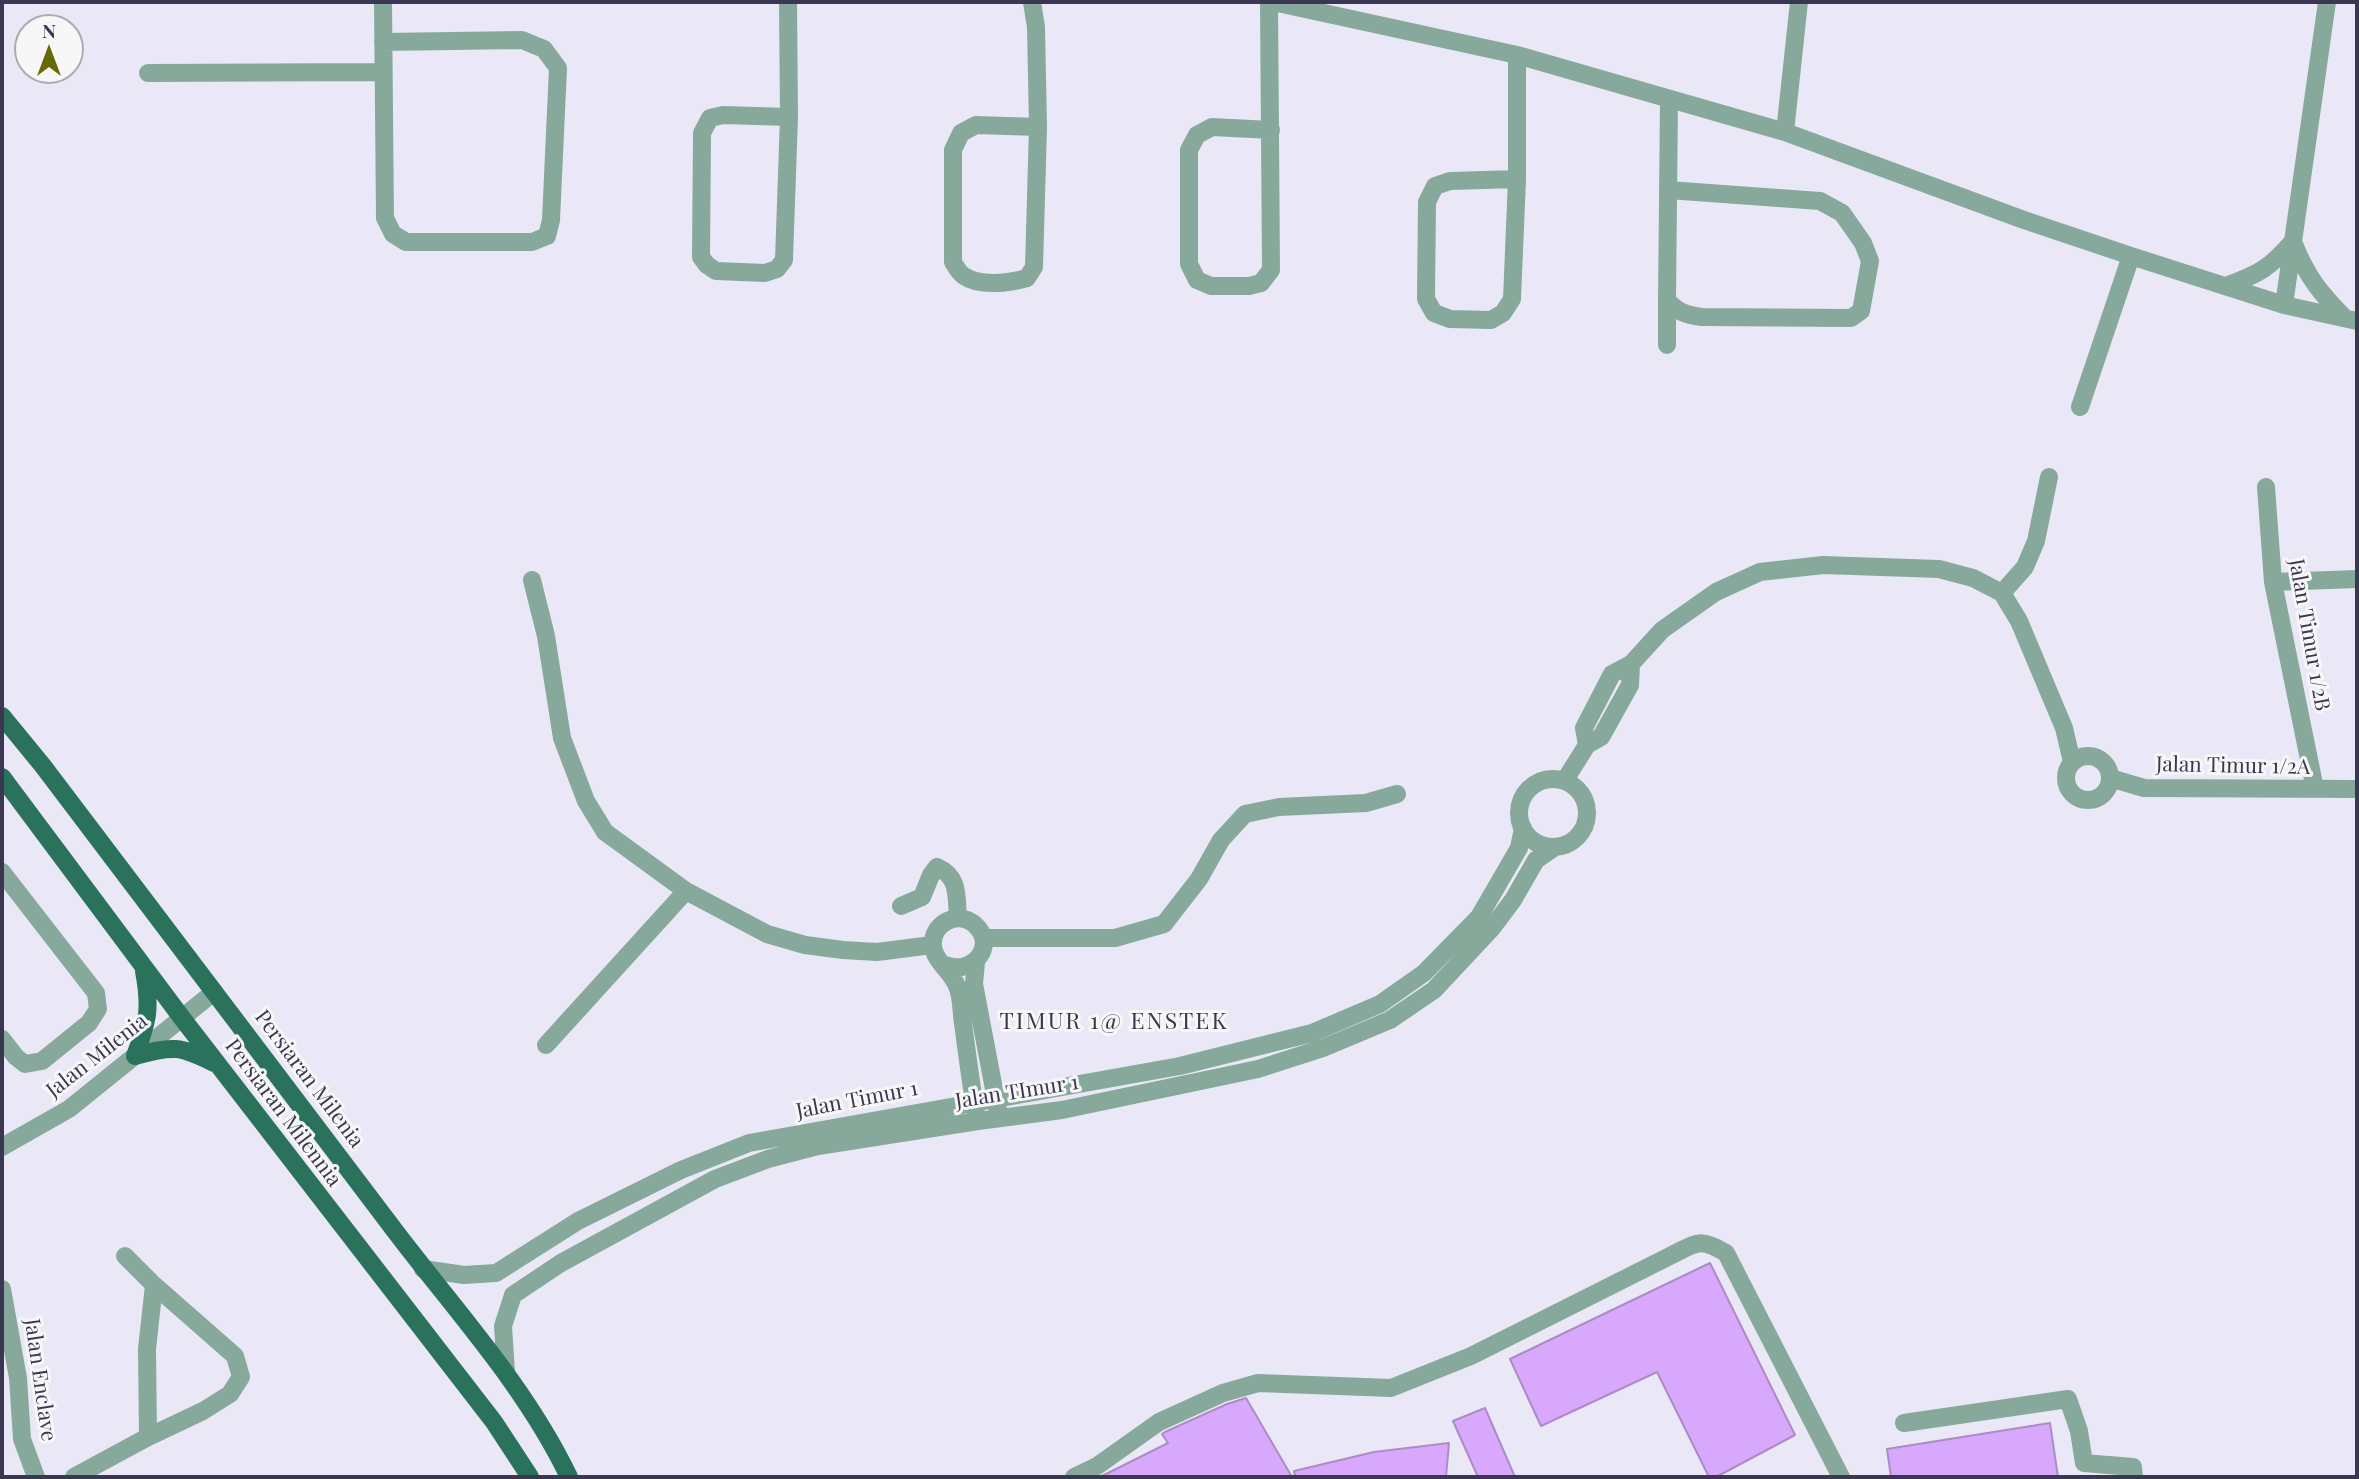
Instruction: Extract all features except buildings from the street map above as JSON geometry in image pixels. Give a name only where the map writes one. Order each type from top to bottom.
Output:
[{"type":"main road","name":"Persiaran Milenia","points":[[2,716],[423,1269],[506,1372],[554,1445],[569,1477]]},
{"type":"main road","name":"Persiaran Milennia","points":[[2,776],[182,1018],[494,1422],[530,1477]]},
{"type":"main road","points":[[135,1056],[148,1021],[149,1000],[143,966]]},
{"type":"main road","points":[[135,1056],[164,1048],[186,1049],[218,1065]]},
{"type":"street","points":[[383,2],[383,42],[383,72],[385,218],[393,234],[406,242],[532,242],[547,236],[551,220],[558,68],[544,49],[522,40],[383,42]]},
{"type":"street","points":[[788,2],[789,117],[784,260],[777,270],[765,273],[716,271],[701,257],[702,133],[710,118],[723,115],[789,117]]},
{"type":"street","points":[[1032,2],[1036,27],[1038,127],[1034,267],[1027,278],[1012,282],[975,281],[962,275],[953,262],[953,150],[961,133],[976,125],[1038,127]]},
{"type":"street","points":[[1271,130],[1212,127],[1197,135],[1189,150],[1189,264],[1197,279],[1211,286],[1249,286],[1261,283],[1271,270],[1271,130],[1271,2],[1517,55],[1785,132],[2131,256],[2284,305],[2352,320]]},
{"type":"street","points":[[1785,132],[1799,2]]},
{"type":"street","points":[[2284,305],[2327,2]]},
{"type":"street","points":[[1517,55],[1517,179],[1512,299],[1503,313],[1491,320],[1450,319],[1434,313],[1426,299],[1427,202],[1435,186],[1450,181],[1517,179]]},
{"type":"street","points":[[148,73],[383,72]]},
{"type":"street","points":[[1667,345],[1669,99]]},
{"type":"street","points":[[1667,300],[1674,309],[1686,315],[1702,317],[1851,318],[1861,311],[1870,261],[1863,243],[1842,213],[1820,201],[1668,190]]},
{"type":"street","points":[[2226,286],[2257,275],[2274,263],[2293,241]]},
{"type":"street","points":[[2293,241],[2303,268],[2318,290],[2352,320]]},
{"type":"street","points":[[2080,407],[2131,256]]},
{"type":"street","points":[[2002,593],[2025,567],[2036,541],[2049,477]]},
{"type":"street","name":"Jalan Timur 1/2B","points":[[2266,487],[2273,582],[2315,789]]},
{"type":"street","points":[[1566,780],[1587,745],[1601,737],[1630,685],[1631,664],[1661,630],[1716,592],[1760,572],[1823,565],[1939,569],[1973,578],[2002,593],[2019,621],[2064,728],[2072,762]]},
{"type":"street","points":[[2273,582],[2357,579]]},
{"type":"street","points":[[531,580],[546,636],[562,738],[586,801],[606,831],[686,891],[768,934],[805,945],[877,952],[932,945]]},
{"type":"street","points":[[2088,756],[2104,763],[2110,778],[2108,788],[2102,795],[2084,800],[2068,789],[2066,780],[2067,770],[2072,762],[2088,756]]},
{"type":"street","name":"Jalan Timur 1/2A","points":[[2110,778],[2144,788],[2357,789]]},
{"type":"street","points":[[1542,780],[1566,780],[1577,787],[1585,798],[1588,811],[1586,824],[1579,836],[1568,844],[1555,847],[1537,843],[1522,828],[1519,817],[1524,794],[1542,780]]},
{"type":"street","points":[[983,938],[1115,938],[1164,923],[1199,879],[1221,840],[1245,814],[1279,807],[1366,803],[1397,794]]},
{"type":"street","name":"Jalan Timur 1","points":[[423,1269],[464,1275],[496,1273],[578,1221],[681,1170],[750,1143],[1180,1066],[1312,1032],[1380,1004],[1424,973],[1479,917],[1519,848],[1522,828]]},
{"type":"street","name":"Jalan TImur 1","points":[[506,1372],[503,1326],[513,1295],[561,1263],[715,1179],[768,1158],[818,1146],[1062,1110],[1258,1069],[1323,1048],[1390,1020],[1434,990],[1492,928],[1513,900],[1536,860],[1555,847]]},
{"type":"street","points":[[901,906],[922,897],[930,875],[937,867],[955,882],[958,918]]},
{"type":"street","points":[[2,872],[96,993],[98,1009],[89,1023],[42,1060],[25,1064],[2,1039]]},
{"type":"street","points":[[546,1045],[686,891]]},
{"type":"street","points":[[978,1121],[958,988],[945,965],[934,953],[932,945],[933,937],[943,923],[958,918],[974,924],[983,938],[983,947],[976,962],[974,984],[999,1118]]},
{"type":"street","points":[[945,965],[961,968],[976,962]]},
{"type":"street","name":"Jalan Milenia","points":[[3,1148],[69,1109],[214,992]]},
{"type":"street","points":[[1073,1477],[1097,1466],[1159,1422],[1223,1393],[1258,1382],[1391,1388],[1471,1356],[1670,1256],[1698,1243],[1707,1242],[1726,1253],[1841,1477]]},
{"type":"street","points":[[74,1477],[203,1411],[230,1394],[241,1377],[235,1356],[154,1286],[125,1256]]},
{"type":"street","points":[[148,1437],[147,1349],[154,1286]]},
{"type":"street","name":"Jalan Enclave","points":[[2,1289],[18,1378],[22,1439],[36,1477]]},
{"type":"street","points":[[1905,1423],[2068,1399],[2084,1463],[2133,1467],[2134,1477]]},
{"type":"district","name":"TIMUR 1@ ENSTEK","points":[[1114,1022]]}]
